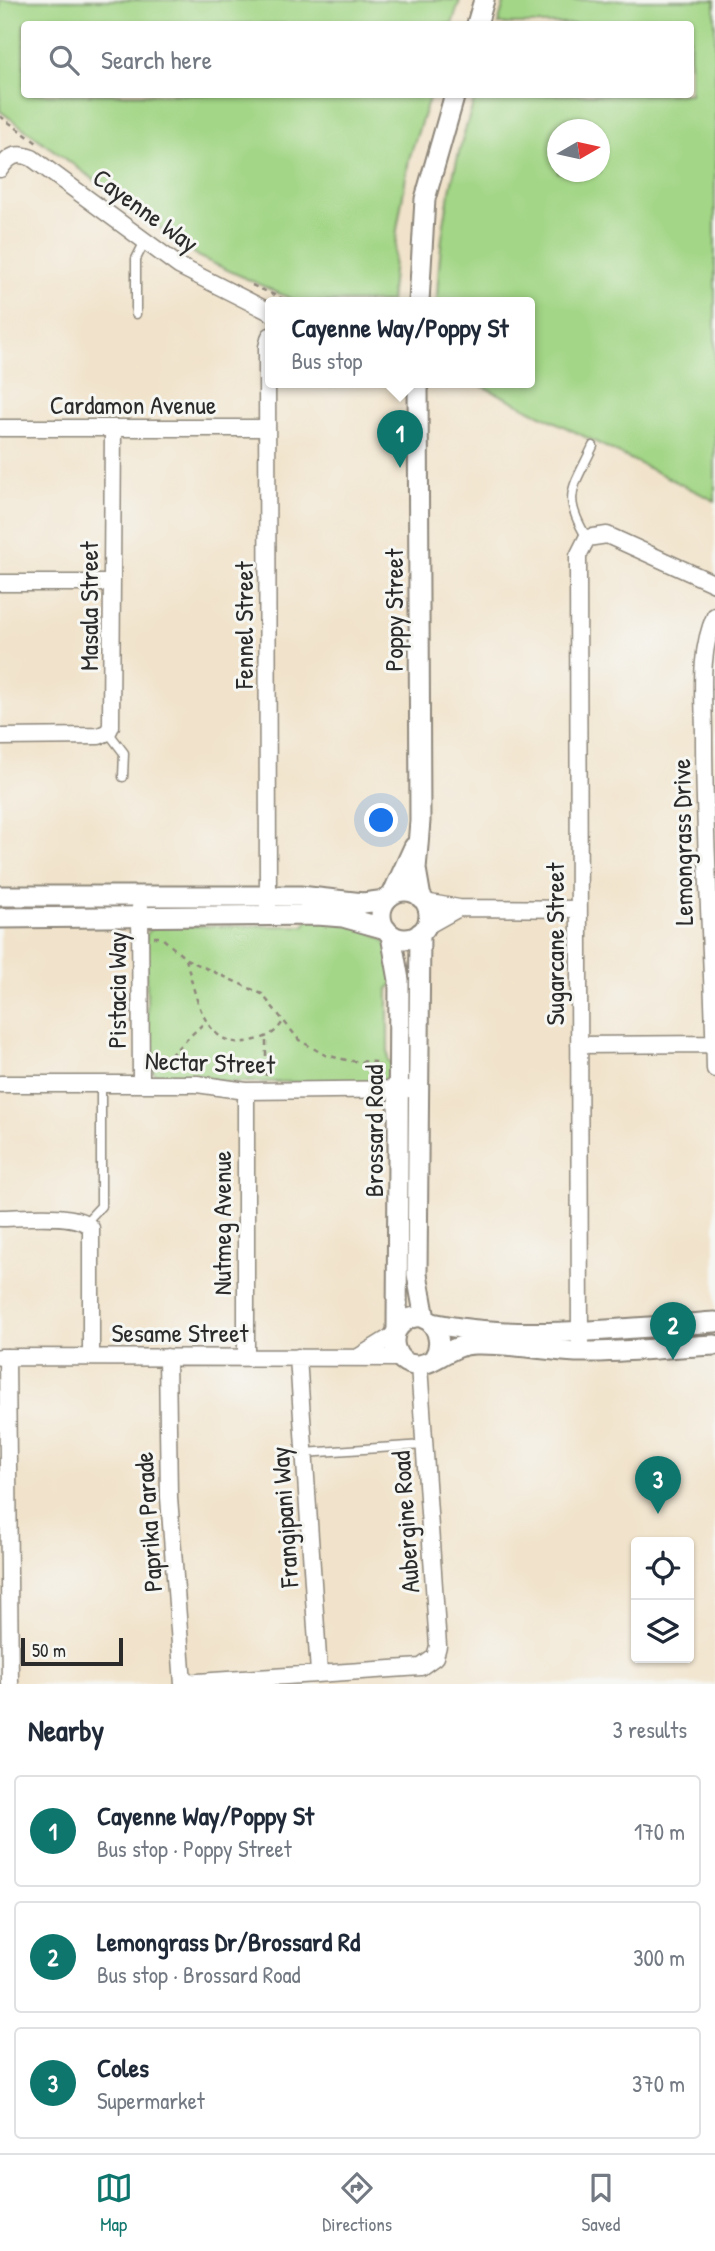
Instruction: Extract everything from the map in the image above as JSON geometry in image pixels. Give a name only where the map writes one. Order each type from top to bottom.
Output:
[{"type":"street","points":[[478,21],[484,0]]},
{"type":"street","points":[[419,297],[425,199],[454,98]]},
{"type":"street","name":"Cayenne Way","points":[[0,169],[11,156],[21,154],[32,158],[198,277],[265,309]]},
{"type":"street","name":"Fennel Street","points":[[267,388],[268,906]]},
{"type":"street","name":"Poppy Street","points":[[418,388],[419,837],[416,869],[423,900]]},
{"type":"street","name":"Cardamon Avenue","points":[[0,428],[267,428]]},
{"type":"street","name":"Masala Street","points":[[108,732],[113,717],[113,429]]},
{"type":"street","points":[[587,538],[618,538],[715,584]]},
{"type":"street","name":"Sugarcane Street","points":[[580,1352],[578,556],[587,538]]},
{"type":"street","points":[[0,583],[113,583]]},
{"type":"street","name":"Lemongrass Drive","points":[[715,616],[704,649],[705,859],[715,1069]]},
{"type":"street","points":[[0,737],[99,736],[108,732]]},
{"type":"street","name":"Poppy Street","points":[[389,897],[419,837]]},
{"type":"street","points":[[0,918],[140,927],[318,896],[363,903],[407,891],[423,900],[459,908],[579,909]]},
{"type":"street","points":[[0,896],[140,896],[268,906],[343,917],[406,939],[459,908]]},
{"type":"street","name":"Pistacia Way","points":[[140,896],[141,1075]]},
{"type":"street","points":[[388,932],[381,915],[389,897]]},
{"type":"street","points":[[423,900],[428,914],[423,930]]},
{"type":"street","name":"Brossard Road","points":[[423,930],[417,1274],[428,1321]]},
{"type":"street","name":"Brossard Road","points":[[388,932],[399,980],[389,1089],[396,1332]]},
{"type":"street","points":[[579,1045],[714,1044]]},
{"type":"street","name":"Nectar Street","points":[[0,1084],[100,1084],[141,1075],[246,1091],[419,1089]]},
{"type":"street","name":"Nutmeg Avenue","points":[[246,1091],[246,1356]]},
{"type":"street","points":[[0,1218],[73,1218],[86,1222],[92,1236],[91,1356]]},
{"type":"street","points":[[360,1356],[396,1332],[410,1319],[483,1330],[579,1330],[715,1322]]},
{"type":"street","points":[[418,1361],[441,1344],[440,1336],[428,1321]]},
{"type":"street","points":[[396,1332],[395,1351],[418,1361],[453,1347],[474,1344],[580,1352],[715,1345]]},
{"type":"street","name":"Sesame Street","points":[[3,1357],[360,1356],[418,1361]]},
{"type":"street","points":[[3,1357],[10,1684]]},
{"type":"street","name":"Paprika Parade","points":[[167,1357],[169,1497],[183,1684]]},
{"type":"street","name":"Frangipani Way","points":[[298,1357],[319,1673]]},
{"type":"street","name":"Aubergine Road","points":[[319,1673],[421,1667],[435,1657],[438,1646],[418,1361]]},
{"type":"street","points":[[183,1684],[319,1673]]},
{"type":"lane","points":[[136,314],[136,259],[145,241]]},
{"type":"lane","points":[[587,538],[573,515],[570,498],[593,446]]},
{"type":"lane","points":[[108,732],[124,753],[123,777]]},
{"type":"lane","points":[[86,1222],[101,1206],[100,1084]]},
{"type":"lane","points":[[304,1453],[424,1445]]},
{"type":"path","points":[[0,116],[42,147]]},
{"type":"path","points":[[247,283],[279,297]]},
{"type":"path","points":[[140,927],[160,937],[186,958],[262,994],[299,1040],[325,1055],[351,1061],[379,1062],[389,1089]]},
{"type":"path","points":[[186,958],[198,1006],[205,1021],[222,1039],[241,1043],[266,1037],[276,1032],[282,1022]]},
{"type":"path","points":[[141,1075],[160,1065],[205,1021]]},
{"type":"path","points":[[265,1090],[266,1037]]},
{"type":"green space","points":[[0,0],[460,0],[453,21],[21,21],[21,98],[429,98],[409,159],[397,230],[390,297],[287,297],[201,258],[0,111]]},
{"type":"green space","points":[[505,0],[715,0],[715,501],[486,388],[535,388],[535,297],[437,297],[449,197],[460,146],[475,98],[694,98],[694,21],[499,21]]},
{"type":"green space","points":[[309,919],[362,929],[381,938],[389,948],[396,981],[388,989],[388,1060],[392,1064],[388,1078],[374,1082],[226,1082],[201,1076],[158,1077],[148,1066],[146,935],[150,929],[166,923],[170,926],[304,926]]},
{"type":"place","name":"Cayenne Way/Poppy St","points":[[400,468]]},
{"type":"place","name":"Lemongrass Dr/Brossard Rd","points":[[673,1360]]},
{"type":"place","name":"Coles","points":[[658,1514]]}]
